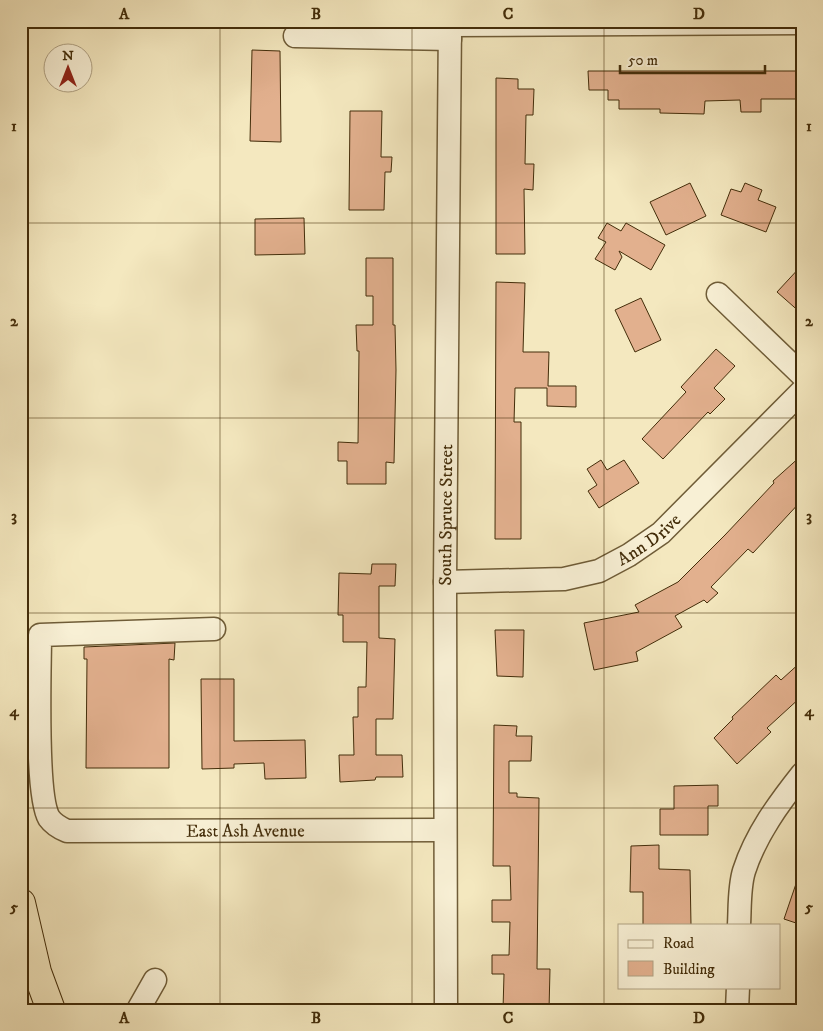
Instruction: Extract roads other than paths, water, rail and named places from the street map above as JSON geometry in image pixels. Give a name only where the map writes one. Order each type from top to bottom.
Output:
[{"type":"highway","points":[[21,903],[37,972],[51,1010]]},
{"type":"street","points":[[294,36],[450,29],[802,23]]},
{"type":"street","name":"South Spruce Street","points":[[446,1010],[445,582],[450,29]]},
{"type":"street","points":[[718,294],[802,375]]},
{"type":"street","name":"Ann Drive","points":[[445,582],[564,579],[599,571],[661,533],[802,391]]},
{"type":"street","name":"East Ash Avenue","points":[[214,629],[40,634],[41,782],[49,818],[56,826],[67,831],[445,830]]},
{"type":"street","points":[[739,924],[744,872],[753,848],[777,805],[802,774]]},
{"type":"street","points":[[138,1010],[155,980]]},
{"type":"street","points":[[737,1010],[738,988]]}]
